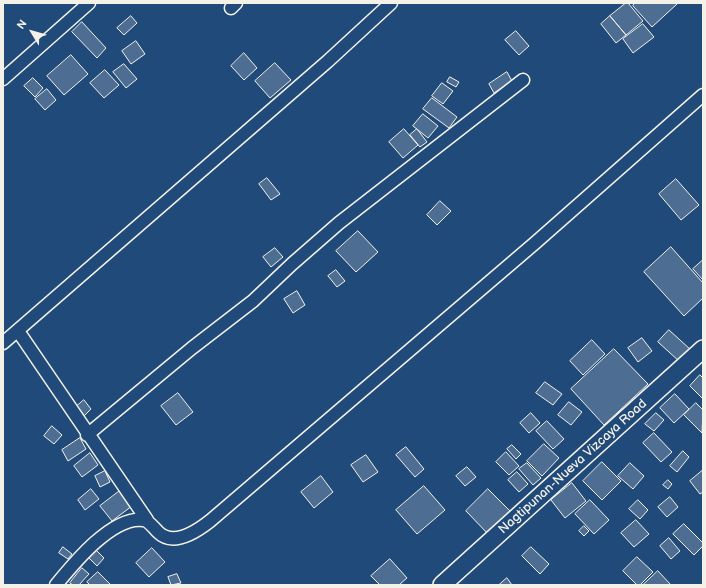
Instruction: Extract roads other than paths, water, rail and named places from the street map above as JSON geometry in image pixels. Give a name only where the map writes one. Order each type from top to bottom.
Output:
[{"type":"main road","name":"Nagtipunan-Nueva Vizcaya Road","points":[[442,585],[703,349]]},
{"type":"street","points":[[3,79],[89,3]]},
{"type":"street","points":[[3,343],[328,61],[392,3]]},
{"type":"street","points":[[87,435],[192,348],[253,301],[292,264],[339,223],[523,80]]},
{"type":"street","points":[[18,331],[87,435],[147,520],[160,534],[174,539],[185,536],[198,530],[210,521],[523,254],[703,95]]},
{"type":"street","points":[[56,585],[89,549],[107,533],[121,524],[137,519],[147,520]]}]
